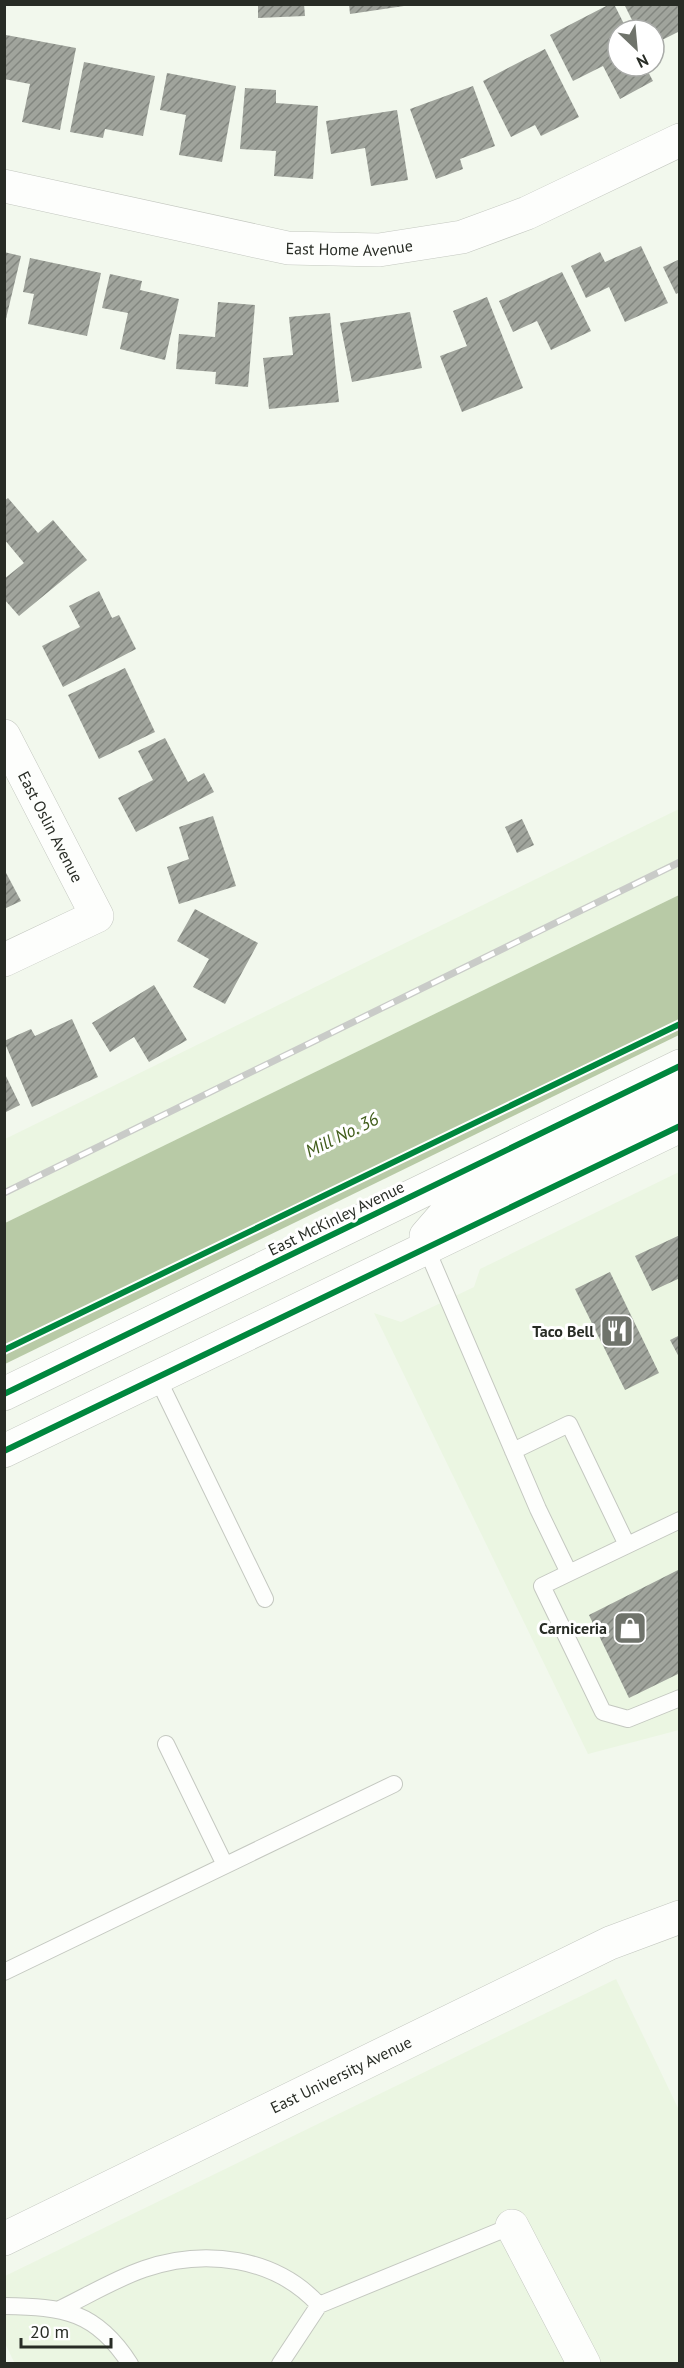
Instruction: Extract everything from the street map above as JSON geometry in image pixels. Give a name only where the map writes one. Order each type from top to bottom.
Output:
[{"type":"street","name":"East Home Avenue","points":[[4,186],[288,248],[380,250],[473,233],[527,213],[680,141]]},
{"type":"street","name":"East Oslin Avenue","points":[[4,736],[97,916],[4,960]]},
{"type":"street","name":"East McKinley Avenue","points":[[4,1394],[680,1066]]},
{"type":"street","points":[[427,1250],[426,1236],[446,1213],[680,1097]]},
{"type":"street","points":[[4,1451],[427,1250],[680,1126]]},
{"type":"street","name":"East University Avenue","points":[[4,2239],[610,1943],[680,1917]]},
{"type":"street","points":[[512,2226],[584,2364]]},
{"type":"lane","points":[[427,1250],[513,1451],[569,1573]]},
{"type":"lane","points":[[157,1377],[265,1599]]},
{"type":"lane","points":[[513,1451],[569,1424],[627,1545]]},
{"type":"lane","points":[[680,1520],[542,1586],[603,1712],[628,1719],[680,1698]]},
{"type":"lane","points":[[166,1744],[225,1865]]},
{"type":"lane","points":[[4,1972],[394,1784]]},
{"type":"lane","points":[[280,2364],[320,2305],[512,2226]]},
{"type":"lane","points":[[60,2309],[142,2270],[171,2261],[227,2258],[289,2278],[303,2287],[320,2305]]},
{"type":"lane","points":[[4,2306],[60,2309],[92,2321],[117,2342],[130,2364]]},
{"type":"shaded area","points":[[679,809],[679,895],[5,1223],[5,1139]]},
{"type":"shaded area","points":[[679,1172],[679,1730],[588,1754],[374,1313],[401,1322],[474,1287],[480,1269]]},
{"type":"shaded area","points":[[616,1979],[679,2110],[679,2363],[15,2364],[5,2343],[5,2276]]},
{"type":"water","name":"Mill No. 36","points":[[679,895],[679,1035],[5,1364],[5,1223]]},
{"type":"building","points":[[258,4],[304,4],[305,16],[258,18]]},
{"type":"building","points":[[349,4],[404,4],[404,6],[350,14]]},
{"type":"building","points":[[610,4],[614,4],[621,18],[606,18],[606,72],[603,66],[573,81],[550,35]]},
{"type":"building","points":[[624,4],[680,4],[680,31],[666,38],[666,18],[631,18]]},
{"type":"building","points":[[6,35],[76,48],[60,130],[22,122],[30,84],[4,79]]},
{"type":"building","points":[[545,49],[579,117],[541,136],[535,125],[511,137],[483,81]]},
{"type":"building","points":[[84,62],[155,76],[143,136],[105,129],[103,138],[70,132]]},
{"type":"building","points":[[167,73],[236,86],[222,162],[179,155],[186,115],[160,110]]},
{"type":"building","points":[[609,78],[651,78],[653,81],[620,99]]},
{"type":"building","points":[[473,86],[495,146],[460,159],[463,169],[436,179],[410,109]]},
{"type":"building","points":[[245,88],[276,90],[276,103],[318,106],[313,179],[274,176],[276,151],[240,149]]},
{"type":"building","points":[[397,110],[408,180],[371,186],[365,148],[331,154],[326,121]]},
{"type":"building","points":[[641,246],[668,303],[625,322],[609,287],[586,298],[571,266],[600,252],[605,262]]},
{"type":"building","points":[[4,252],[21,256],[5,323],[4,323]]},
{"type":"building","points":[[30,258],[101,273],[87,336],[28,324],[34,294],[23,292]]},
{"type":"building","points":[[680,259],[680,292],[676,294],[663,267]]},
{"type":"building","points":[[562,272],[591,331],[551,350],[537,321],[513,332],[499,301]]},
{"type":"building","points":[[110,274],[142,281],[140,290],[179,299],[165,360],[120,349],[128,313],[102,308]]},
{"type":"building","points":[[487,297],[523,388],[462,412],[440,356],[467,346],[453,311]]},
{"type":"building","points":[[218,302],[255,305],[248,387],[215,384],[216,372],[176,369],[179,334],[215,337]]},
{"type":"building","points":[[410,312],[422,368],[352,382],[340,323]]},
{"type":"building","points":[[330,313],[339,402],[269,409],[263,358],[293,355],[289,317]]},
{"type":"building","points":[[8,498],[38,533],[53,520],[87,560],[19,616],[4,599],[4,579],[24,563],[4,539],[4,501]]},
{"type":"building","points":[[99,591],[112,618],[119,615],[136,649],[63,687],[42,646],[80,627],[69,606]]},
{"type":"building","points":[[125,668],[155,732],[99,759],[68,695]]},
{"type":"building","points":[[165,738],[188,782],[204,773],[214,792],[136,832],[118,798],[153,780],[138,751]]},
{"type":"building","points":[[213,816],[236,886],[179,904],[167,867],[189,859],[179,827]]},
{"type":"building","points":[[522,819],[534,845],[517,853],[505,827]]},
{"type":"building","points":[[4,869],[21,901],[4,909]]},
{"type":"building","points":[[195,909],[258,943],[225,1004],[193,987],[209,959],[177,941]]},
{"type":"building","points":[[154,985],[187,1040],[149,1062],[134,1037],[110,1052],[92,1023]]},
{"type":"building","points":[[72,1019],[98,1077],[32,1107],[4,1041],[31,1029],[35,1036]]},
{"type":"building","points":[[4,1072],[20,1105],[4,1113]]},
{"type":"building","points":[[680,1235],[680,1278],[652,1291],[635,1256]]},
{"type":"building","name":"Taco Bell","points":[[610,1272],[659,1373],[625,1390],[575,1289]]},
{"type":"building","points":[[680,1335],[680,1359],[670,1340]]},
{"type":"building","points":[[680,1569],[680,1673],[629,1698],[589,1615]]},
{"type":"railway","points":[[4,1193],[680,862]]},
{"type":"cycle path","points":[[4,1350],[680,1024]]},
{"type":"cycle path","points":[[4,1394],[680,1066]]},
{"type":"cycle path","points":[[4,1451],[680,1126]]},
{"type":"place","name":"Taco Bell","points":[[617,1331]]},
{"type":"place","name":"Carniceria","points":[[630,1628]]}]
